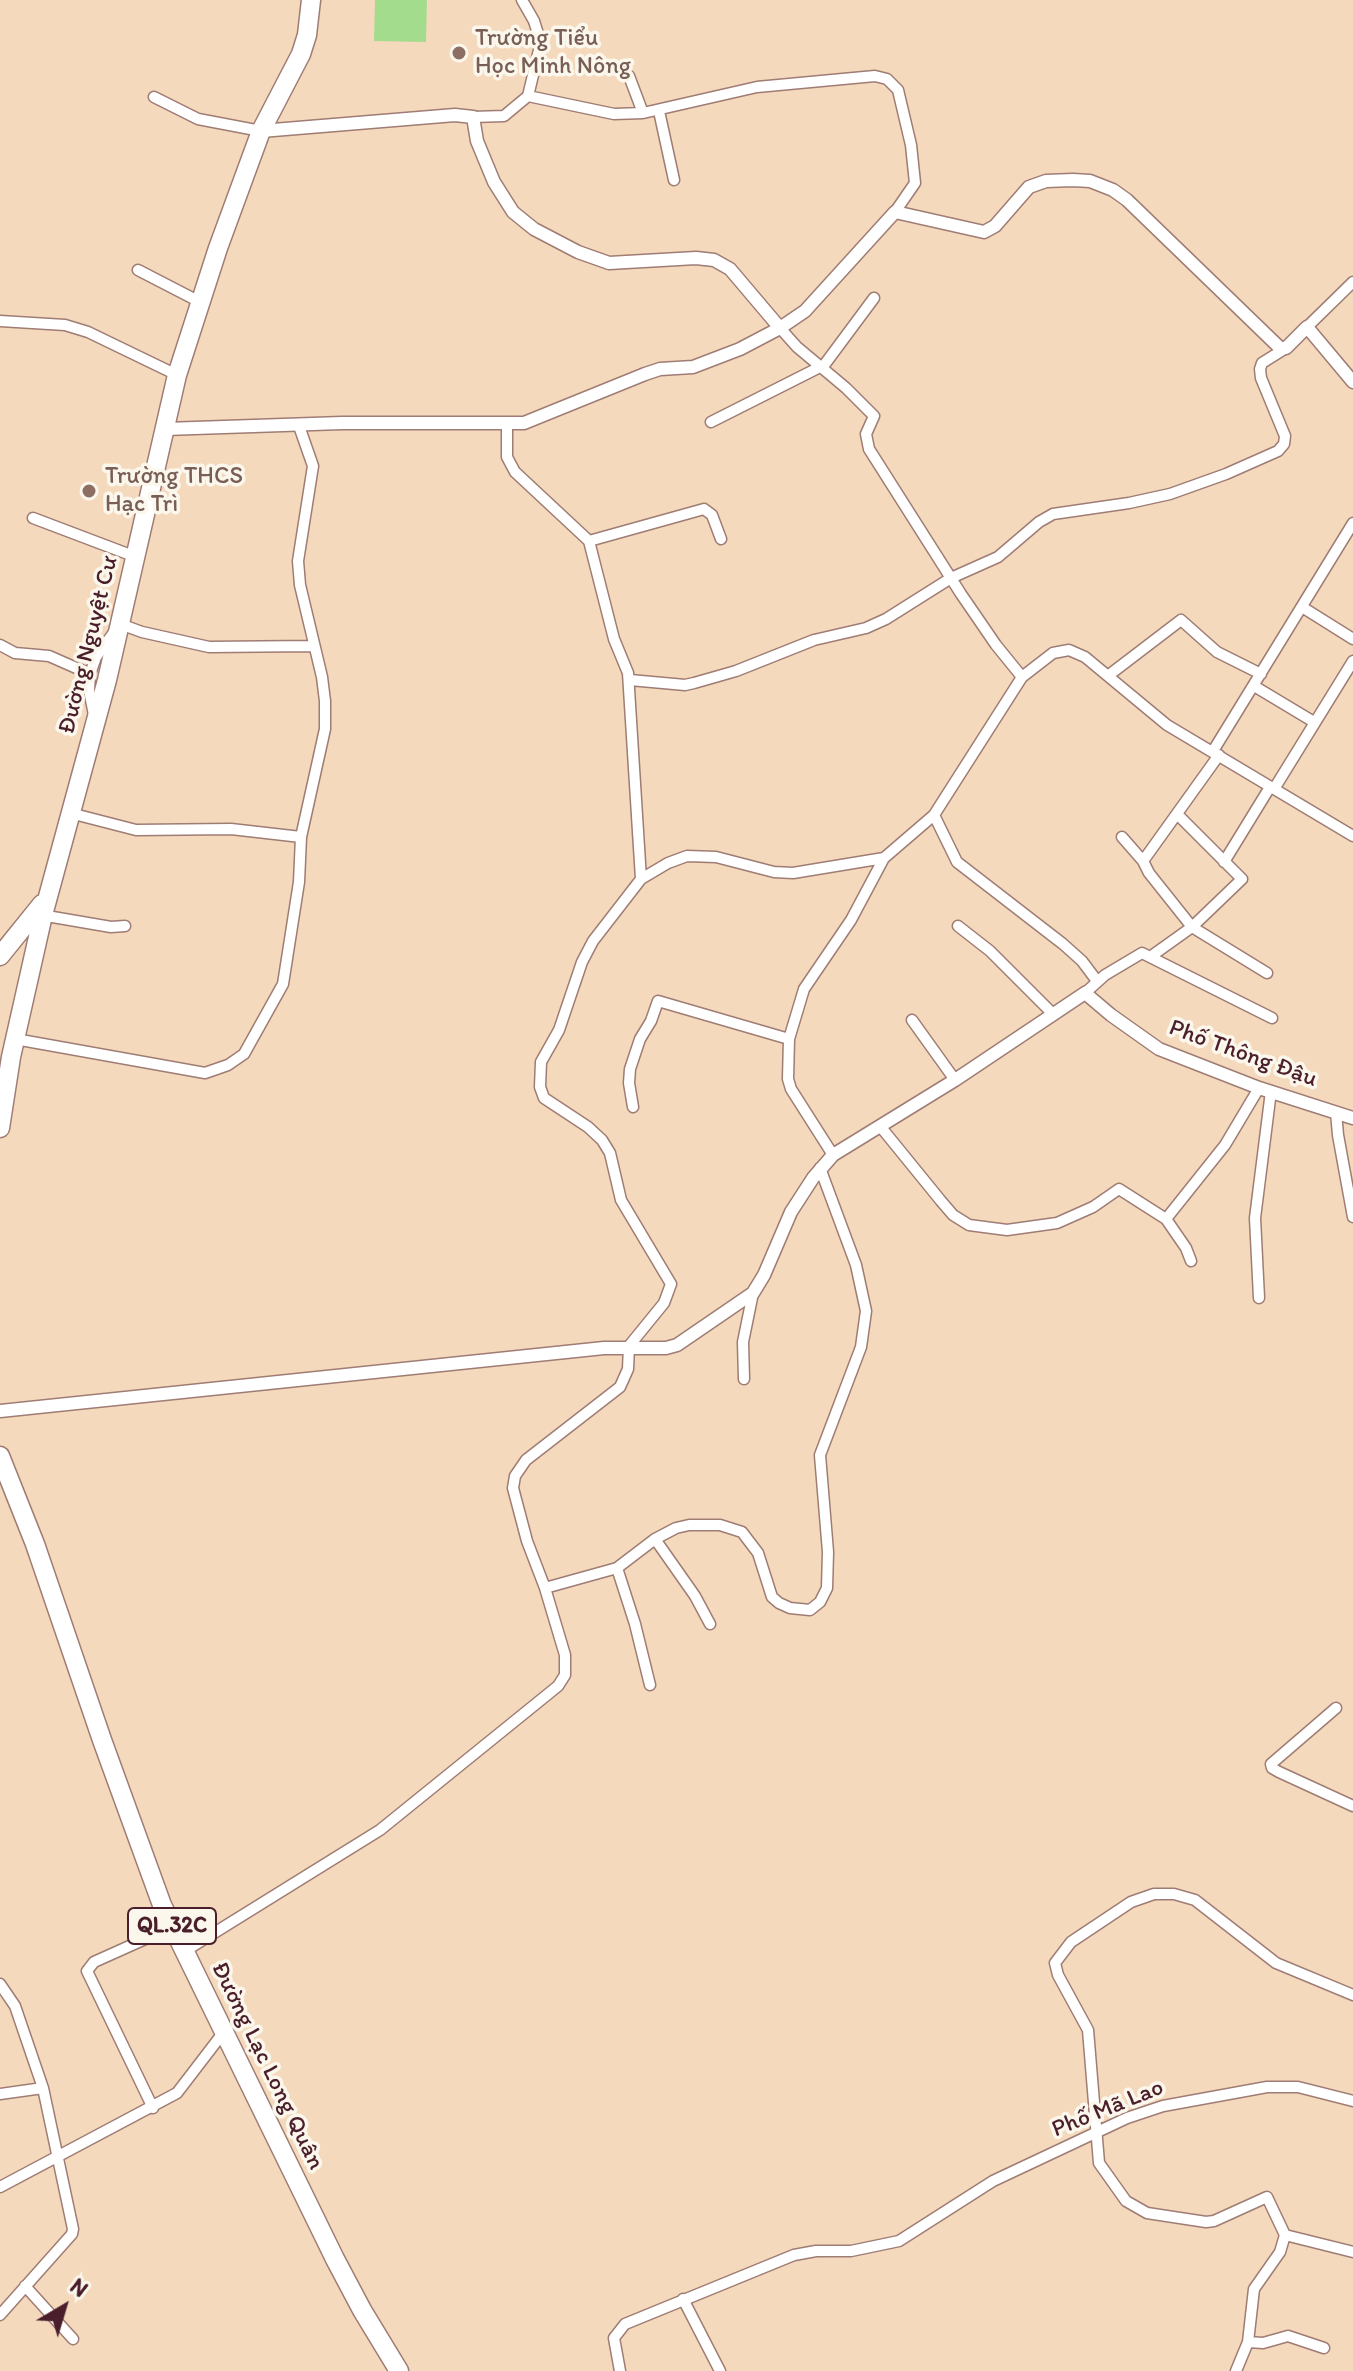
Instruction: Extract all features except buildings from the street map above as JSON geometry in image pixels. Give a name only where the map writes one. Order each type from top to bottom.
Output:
[{"type":"highway","name":"Đường Nguyệt Cư","points":[[0,1128],[39,914],[48,895],[95,722],[177,375],[261,131],[301,54],[307,35],[311,0]]},
{"type":"highway","points":[[0,956],[39,914]]},
{"type":"highway","points":[[0,1080],[13,1048]]},
{"type":"highway","name":"Đường Lạc Long Quân","points":[[0,1456],[35,1544],[132,1824],[172,1927],[355,2297],[399,2371]]},
{"type":"street","points":[[154,97],[198,119],[261,131],[455,115],[504,116],[528,96],[539,50],[534,21],[522,0]]},
{"type":"street","points":[[629,76],[643,113]]},
{"type":"street","points":[[165,429],[342,423],[524,423],[660,369],[693,367],[740,349],[780,328],[805,311],[895,212],[915,183],[911,145],[898,90],[887,79],[875,76],[757,87],[643,113],[614,114],[528,96]]},
{"type":"street","points":[[659,111],[674,180]]},
{"type":"street","points":[[473,117],[477,141],[494,182],[513,212],[534,229],[578,252],[609,263],[696,258],[714,260],[730,269],[797,347],[874,416],[866,434],[869,449],[951,578],[996,645],[1022,677]]},
{"type":"street","points":[[895,212],[986,232],[1029,187],[1046,181],[1090,181],[1113,190],[1127,200],[1278,347],[1286,348]]},
{"type":"street","points":[[138,270],[200,302]]},
{"type":"street","points":[[630,680],[685,685],[736,671],[814,640],[866,628],[951,578],[1003,553],[1053,514],[1170,494],[1278,451],[1284,444],[1285,436],[1261,378],[1262,363],[1286,348],[1353,282]]},
{"type":"street","points":[[711,422],[821,368],[874,298]]},
{"type":"street","points":[[0,321],[65,325],[88,332],[177,375]]},
{"type":"street","points":[[1307,327],[1353,382]]},
{"type":"street","points":[[507,423],[507,457],[515,472],[589,541],[614,639],[630,680],[641,879]]},
{"type":"street","points":[[13,1048],[200,1074],[215,1071],[238,1059],[251,1045],[283,984],[299,882],[301,837],[325,729],[325,701],[298,561],[313,466],[299,426]]},
{"type":"street","points":[[589,541],[704,509],[712,515],[721,539]]},
{"type":"street","points":[[33,518],[136,557]]},
{"type":"street","points":[[1143,861],[1216,753],[1353,523]]},
{"type":"street","points":[[1302,607],[1353,639]]},
{"type":"street","points":[[1109,675],[1181,620],[1217,652],[1261,674]]},
{"type":"street","points":[[95,722],[89,690],[90,674],[96,657],[120,624],[209,647],[313,646]]},
{"type":"street","points":[[0,645],[15,653],[49,656],[90,674]]},
{"type":"street","points":[[833,1155],[791,1089],[787,1070],[789,1039],[804,989],[851,920],[884,858],[934,815],[1022,677],[1053,653],[1069,650],[1085,657],[1152,714],[1353,836]]},
{"type":"street","points":[[1224,862],[1353,661]]},
{"type":"street","points":[[1254,686],[1314,722]]},
{"type":"street","points":[[70,813],[136,830],[231,829],[301,837]]},
{"type":"street","points":[[1150,957],[1192,927],[1242,879],[1177,814]]},
{"type":"street","points":[[934,815],[957,862],[1063,944],[1082,961],[1097,981]]},
{"type":"street","points":[[1122,837],[1192,927],[1267,973]]},
{"type":"street","points":[[185,1951],[380,1830],[558,1686],[565,1675],[565,1655],[527,1541],[513,1488],[515,1476],[526,1460],[620,1387],[628,1369],[629,1346],[667,1298],[670,1279],[621,1200],[610,1153],[602,1140],[544,1098],[539,1075],[541,1062],[559,1030],[582,962],[593,941],[641,879],[687,856],[716,857],[774,872],[793,873],[884,858]]},
{"type":"street","points":[[39,914],[111,927],[125,926]]},
{"type":"street","points":[[958,926],[990,951],[1053,1014]]},
{"type":"street","points":[[744,1379],[743,1342],[753,1293],[791,1212],[820,1168],[833,1155],[955,1080],[1085,993],[1097,981],[1137,954],[1142,953],[1272,1018]]},
{"type":"street","name":"Phố Thông Đậu","points":[[1085,993],[1159,1049],[1265,1090],[1353,1118]]},
{"type":"street","points":[[633,1107],[629,1083],[633,1057],[658,1001],[789,1039]]},
{"type":"street","points":[[912,1020],[955,1080]]},
{"type":"street","points":[[1166,1219],[1265,1090]]},
{"type":"street","points":[[1259,1298],[1255,1218],[1265,1090]]},
{"type":"street","points":[[1336,1112],[1353,1217]]},
{"type":"street","points":[[880,1126],[947,1208],[969,1225],[1007,1230],[1057,1223],[1093,1207],[1119,1189],[1166,1219],[1191,1261]]},
{"type":"street","points":[[545,1588],[617,1568],[655,1539],[689,1525],[727,1527],[742,1532],[758,1553],[772,1597],[779,1603],[790,1608],[810,1610],[820,1602],[827,1588],[828,1552],[820,1455],[861,1347],[866,1311],[856,1265],[820,1168]]},
{"type":"street","points":[[0,1411],[629,1346],[666,1348],[685,1341],[753,1293]]},
{"type":"street","points":[[655,1539],[695,1596],[710,1624]]},
{"type":"street","points":[[617,1568],[650,1685]]},
{"type":"street","points":[[1336,1708],[1271,1764],[1279,1772],[1353,1806]]},
{"type":"street","points":[[1236,2371],[1248,2342],[1254,2289],[1280,2252],[1285,2235],[1267,2197],[1214,2221],[1140,2211],[1126,2201],[1099,2163],[1088,2030],[1058,1975],[1055,1963],[1071,1942],[1131,1902],[1154,1894],[1174,1894],[1195,1900],[1276,1963],[1353,1995]]},
{"type":"street","points":[[153,2108],[87,1971],[94,1962],[172,1927]]},
{"type":"street","points":[[0,1984],[15,2006],[43,2088],[73,2229],[72,2234],[0,2315]]},
{"type":"street","points":[[0,2187],[56,2155],[153,2108],[179,2091],[223,2033]]},
{"type":"street","name":"Phố Mã Lao","points":[[683,2299],[794,2255],[816,2251],[851,2251],[899,2241],[993,2181],[1098,2131],[1163,2106],[1267,2087],[1298,2087],[1353,2101]]},
{"type":"street","points":[[0,2094],[43,2088]]},
{"type":"street","points":[[1285,2235],[1353,2252]]},
{"type":"street","points":[[25,2286],[73,2339]]},
{"type":"street","points":[[620,2371],[614,2338],[618,2331],[625,2324],[683,2299],[720,2371]]},
{"type":"street","points":[[1248,2342],[1263,2343],[1288,2336],[1324,2348]]},
{"type":"green space","points":[[375,0],[427,0],[426,42],[374,41]]},
{"type":"place","name":"Trường Tiểu Học Minh Nông","points":[[459,53]]},
{"type":"place","name":"Trường THCS Hạc Trì","points":[[89,491]]}]
